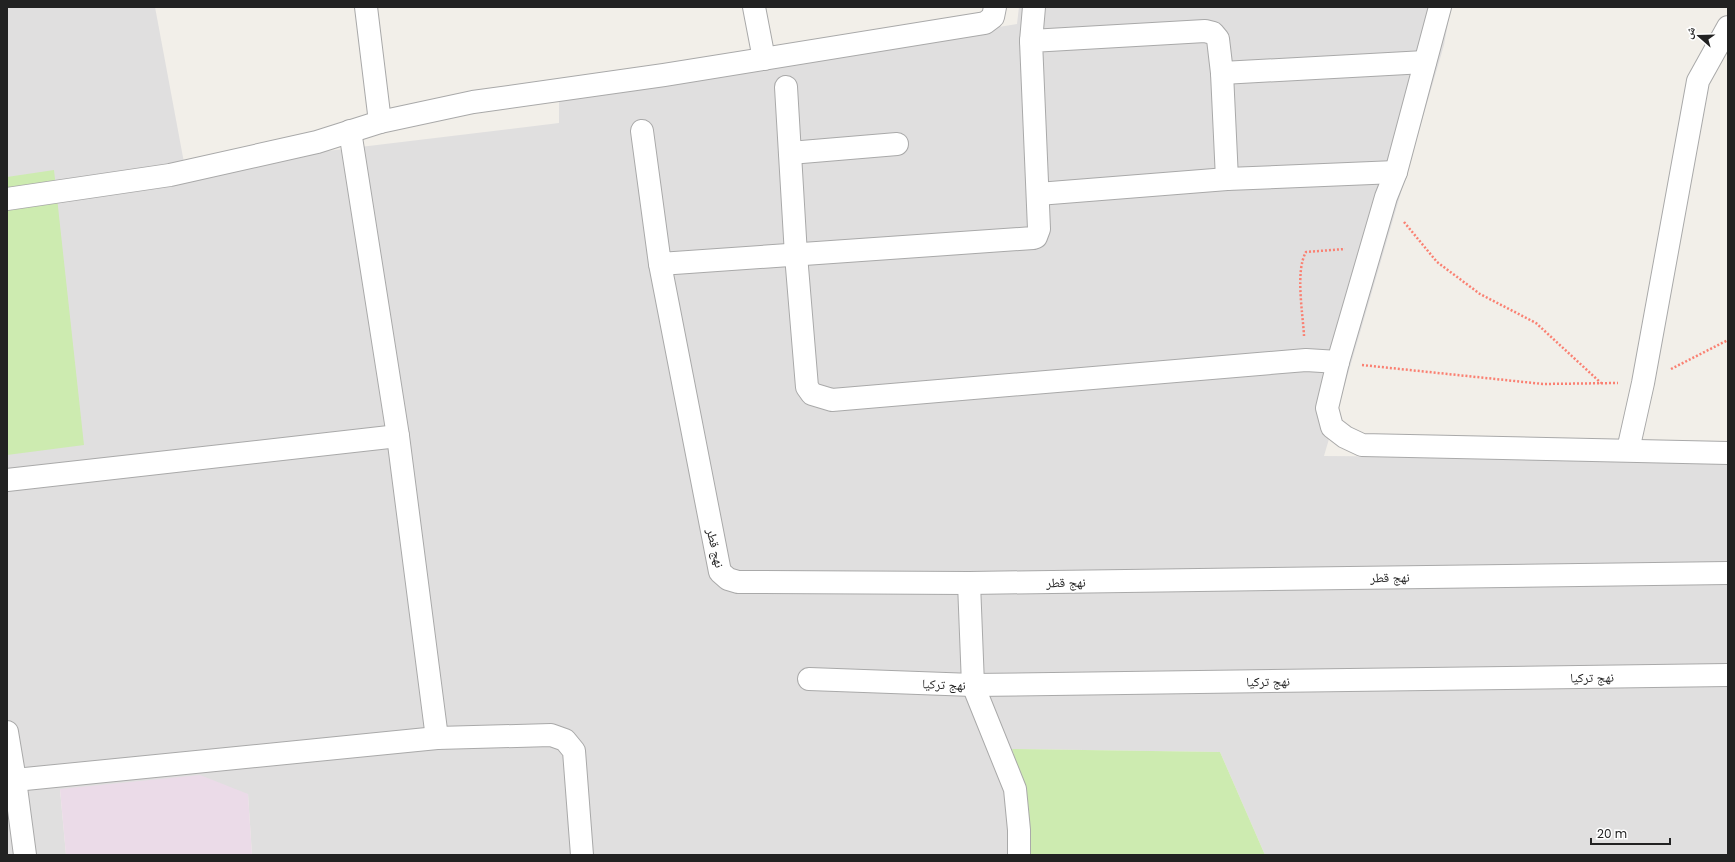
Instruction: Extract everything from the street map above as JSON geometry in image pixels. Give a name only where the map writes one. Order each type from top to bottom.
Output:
[{"type":"street","points":[[366,7],[380,122]]},
{"type":"street","points":[[754,7],[764,59]]},
{"type":"street","points":[[7,199],[170,174],[317,142],[380,122],[473,102],[764,59],[986,23],[993,17],[995,7]]},
{"type":"street","points":[[660,264],[1036,237],[1039,228],[1031,41],[1034,7]]},
{"type":"street","points":[[1440,7],[1396,172],[1386,197],[1338,362],[1327,408],[1332,427],[1345,437],[1362,445],[1728,453]]},
{"type":"street","points":[[1628,450],[1643,383],[1698,81],[1728,27]]},
{"type":"street","points":[[1031,41],[1205,31],[1213,33],[1218,38],[1222,73],[1227,179]]},
{"type":"street","points":[[1222,73],[1425,62]]},
{"type":"street","points":[[786,88],[806,387],[812,394],[822,398],[840,399],[1306,360],[1338,362]]},
{"type":"street","name":"نهج قطر","points":[[642,131],[660,264],[720,572],[728,579],[738,582],[969,583],[1728,573]]},
{"type":"street","points":[[350,132],[398,436],[437,738]]},
{"type":"street","points":[[790,153],[897,144]]},
{"type":"street","points":[[1038,194],[1227,179],[1396,172]]},
{"type":"street","points":[[7,480],[398,436]]},
{"type":"street","points":[[969,583],[973,685],[1015,789],[1019,830],[1019,855]]},
{"type":"street","name":"نهج تركيا","points":[[808,679],[973,685],[1728,675]]},
{"type":"street","points":[[7,732],[15,780],[24,855]]},
{"type":"street","points":[[15,780],[437,738],[551,735],[564,740],[574,751],[582,855]]},
{"type":"path","points":[[1386,197],[1400,217],[1437,262],[1480,294],[1536,323],[1601,383]]},
{"type":"path","points":[[1306,360],[1300,270],[1302,258],[1306,252],[1371,248]]},
{"type":"path","points":[[1338,362],[1543,384],[1643,383],[1728,340]]},
{"type":"shaded area","points":[[7,7],[155,7],[185,168],[559,123],[559,100],[1017,24],[1019,7],[1451,7],[1444,45],[1324,456],[1728,459],[1728,855],[1265,855],[1220,752],[1012,749],[1028,801],[1030,855],[252,855],[248,794],[60,790],[66,855],[7,855]]},
{"type":"shaded area","points":[[200,775],[248,794],[252,855],[66,855],[60,789]]},
{"type":"green space","points":[[54,170],[84,445],[7,455],[7,177]]},
{"type":"green space","points":[[1012,749],[1220,752],[1265,855],[1030,855],[1028,801]]}]
